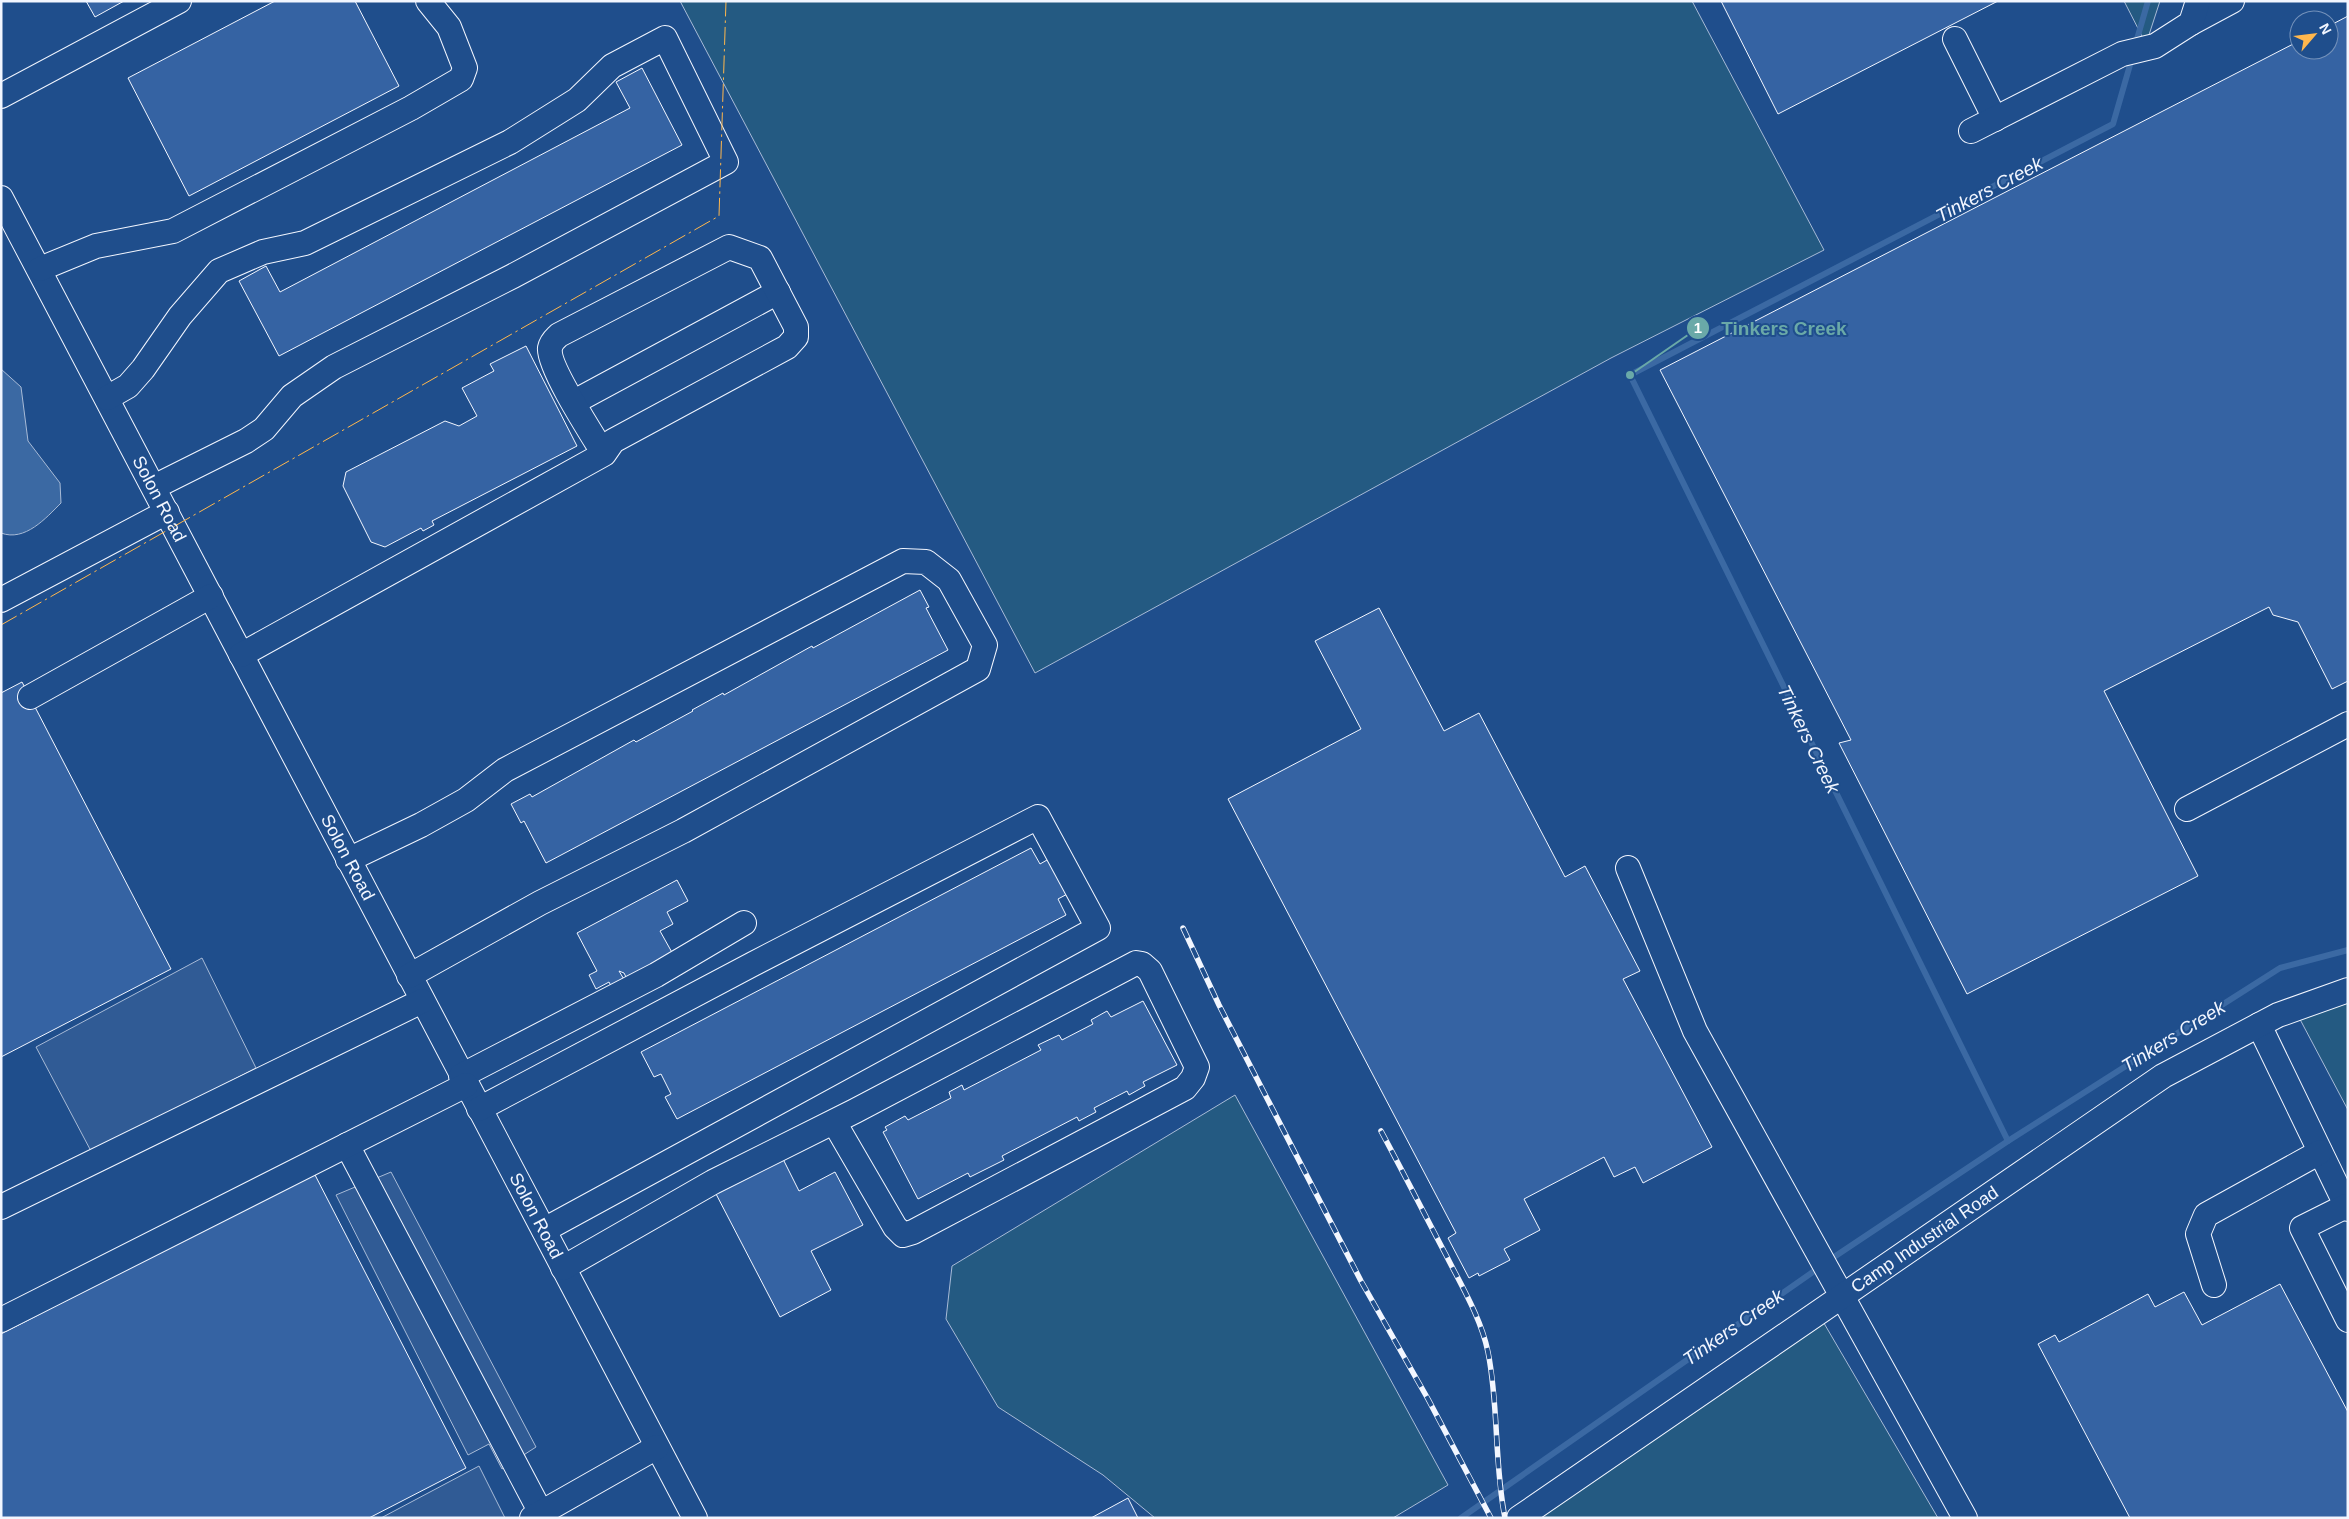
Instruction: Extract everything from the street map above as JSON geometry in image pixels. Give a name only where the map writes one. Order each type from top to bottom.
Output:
[{"type":"street","points":[[1,96],[179,1]]},
{"type":"street","points":[[40,269],[96,246],[173,231],[411,108],[461,79],[465,68],[449,27],[428,1]]},
{"type":"street","points":[[1971,132],[2122,54],[2155,46],[2194,12],[2232,1]]},
{"type":"street","points":[[108,398],[128,386],[138,375],[180,316],[219,271],[263,252],[306,243],[510,142],[577,100],[612,66],[665,38],[726,162],[513,276],[334,367],[292,396],[264,429],[258,433],[154,487]]},
{"type":"street","points":[[1955,40],[1995,119]]},
{"type":"street","name":"Solon Road","points":[[4,209],[40,269],[108,398],[348,860],[694,1518]]},
{"type":"street","points":[[241,655],[604,454],[613,441],[792,343],[796,337],[796,327],[760,258],[729,247],[552,341],[550,348],[551,358],[604,454]]},
{"type":"street","points":[[574,402],[778,292]]},
{"type":"street","points":[[1,600],[167,512]]},
{"type":"street","points":[[348,860],[421,825],[466,800],[505,770],[903,561],[926,562],[949,580],[985,645],[978,669],[683,831],[540,903],[409,976]]},
{"type":"street","points":[[30,697],[211,596]]},
{"type":"street","points":[[2187,809],[2348,724]]},
{"type":"street","points":[[479,1109],[753,964],[1038,817],[1098,928],[544,1230]]},
{"type":"street","points":[[1628,868],[1695,1031],[1841,1298],[1965,1518]]},
{"type":"street","points":[[1,1320],[348,1145],[656,976],[744,923]]},
{"type":"street","points":[[563,1268],[713,1182],[834,1122],[1136,963],[1142,964],[1150,971],[1197,1068],[1193,1078],[1185,1088],[913,1232],[903,1235],[895,1227],[834,1122]]},
{"type":"street","name":"Camp Industrial Road","points":[[1519,1518],[2163,1076],[2258,1025],[2307,1003],[2348,990]]},
{"type":"street","points":[[1,1207],[422,1001]]},
{"type":"street","points":[[2258,1025],[2347,1207],[2302,1228],[2348,1320]]},
{"type":"street","points":[[348,1145],[537,1515],[658,1447]]},
{"type":"street","points":[[2214,1285],[2198,1234],[2206,1215],[2320,1152]]},
{"type":"shaded area","points":[[680,1],[1692,1],[1824,250],[1611,358],[1035,673]]},
{"type":"shaded area","points":[[2124,1],[2160,1],[2146,44]]},
{"type":"shaded area","points":[[1,369],[21,387],[28,441],[60,483],[61,503],[34,527],[18,534],[10,535],[1,533]]},
{"type":"shaded area","points":[[202,958],[256,1068],[92,1153],[36,1047]]},
{"type":"shaded area","points":[[2348,990],[2348,1110],[2294,1008]]},
{"type":"shaded area","points":[[1235,1095],[1448,1485],[1393,1518],[1155,1518],[1103,1475],[998,1407],[946,1319],[952,1266]]},
{"type":"shaded area","points":[[391,1172],[536,1447],[502,1469],[489,1444],[468,1455],[336,1195]]},
{"type":"shaded area","points":[[1818,1313],[1938,1518],[1520,1518]]},
{"type":"shaded area","points":[[479,1466],[505,1518],[381,1518]]},
{"type":"building","points":[[86,1],[124,1],[95,17]]},
{"type":"building","points":[[275,1],[355,1],[399,86],[189,196],[128,78]]},
{"type":"building","points":[[1721,1],[1998,1],[1778,114]]},
{"type":"building","points":[[2348,16],[2348,681],[2332,689],[2298,622],[2273,615],[2269,607],[2104,691],[2198,876],[1967,994],[1839,743],[1851,740],[1660,370],[2289,46],[2289,60],[2339,60],[2339,21]]},
{"type":"building","points":[[642,68],[682,145],[279,356],[239,281],[266,266],[280,292],[630,108],[616,82]]},
{"type":"building","points":[[526,346],[577,446],[432,521],[434,525],[423,531],[421,528],[385,547],[371,542],[343,486],[346,472],[445,421],[459,426],[477,416],[462,388],[494,371],[490,364]]},
{"type":"building","points":[[920,590],[929,607],[926,608],[948,650],[546,863],[524,821],[521,823],[511,804],[530,794],[532,797],[634,740],[636,742],[723,693],[724,695],[812,646],[813,648]]},
{"type":"building","points":[[1379,608],[1444,731],[1479,713],[1565,877],[1585,866],[1640,971],[1623,979],[1712,1147],[1643,1183],[1635,1167],[1614,1177],[1604,1157],[1524,1199],[1540,1230],[1504,1249],[1510,1260],[1479,1276],[1478,1273],[1469,1278],[1448,1238],[1456,1233],[1228,799],[1361,729],[1315,641]]},
{"type":"building","points":[[22,682],[171,969],[1,1057],[1,693]]},
{"type":"building","points":[[1031,848],[1040,864],[1054,856],[1073,891],[1058,899],[1066,915],[677,1119],[665,1097],[671,1094],[661,1074],[654,1077],[641,1052]]},
{"type":"building","points":[[677,880],[688,901],[667,912],[673,924],[660,931],[674,956],[627,979],[624,973],[619,971],[625,981],[612,988],[609,982],[596,989],[589,975],[597,971],[577,933]]},
{"type":"building","points":[[1143,1001],[1177,1065],[1143,1082],[1145,1086],[1129,1095],[1127,1091],[1094,1108],[1096,1112],[1079,1121],[1077,1117],[1002,1156],[1004,1160],[970,1177],[968,1173],[918,1199],[883,1132],[887,1130],[885,1127],[905,1116],[908,1120],[951,1098],[949,1092],[962,1085],[964,1090],[1041,1050],[1038,1045],[1059,1035],[1062,1040],[1093,1024],[1091,1020],[1107,1011],[1111,1017]]},
{"type":"building","points":[[782,1157],[799,1191],[835,1172],[863,1225],[811,1251],[831,1290],[780,1317],[715,1192]]},
{"type":"building","points":[[314,1173],[466,1468],[369,1518],[1,1518],[1,1334]]},
{"type":"building","points":[[2280,1284],[2348,1412],[2348,1518],[2130,1518],[2038,1344],[2055,1335],[2059,1342],[2148,1294],[2155,1307],[2184,1292],[2202,1325]]},
{"type":"building","points":[[1128,1498],[1138,1518],[1091,1518]]},
{"type":"waterway","name":"Tinkers Creek","points":[[2135,46],[2148,1]]},
{"type":"waterway","name":"Tinkers Creek","points":[[2008,1141],[1630,375],[2113,124],[2132,58]]},
{"type":"waterway","name":"Tinkers Creek","points":[[1828,1261],[2008,1141],[2280,968],[2348,950]]},
{"type":"waterway","name":"Tinkers Creek","points":[[1461,1518],[1820,1267]]},
{"type":"railway","points":[[1183,928],[1219,1005],[1361,1281],[1428,1399],[1491,1518]]},
{"type":"railway","points":[[1381,1131],[1464,1290],[1476,1314],[1485,1339],[1494,1393],[1499,1477],[1505,1518]]},
{"type":"power","points":[[1,625],[719,216],[726,1]]},
{"type":"place","name":"Tinkers Creek","points":[[1630,375]]}]
